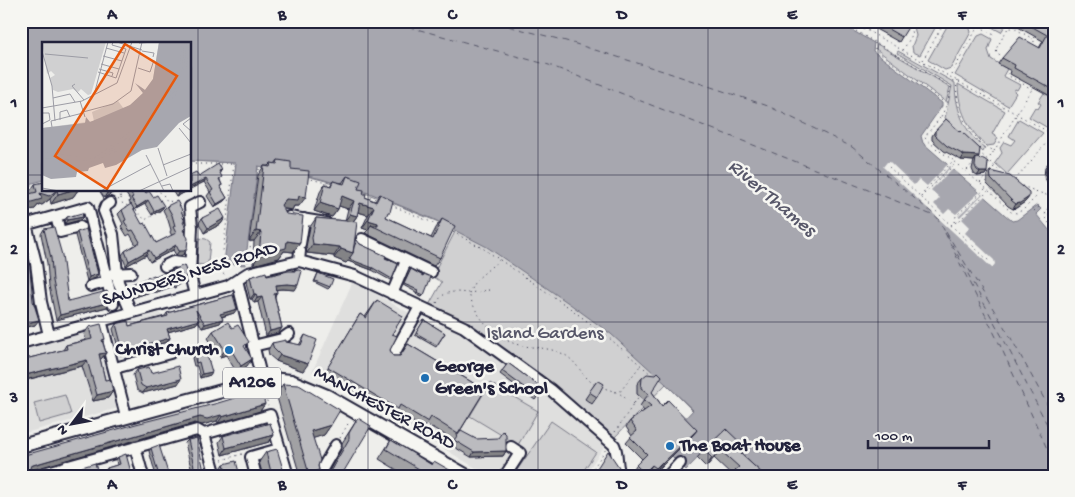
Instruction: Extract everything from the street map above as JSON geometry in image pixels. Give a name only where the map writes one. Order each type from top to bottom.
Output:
[{"type":"main road","name":"MANCHESTER ROAD","points":[[21,446],[262,380],[272,379],[291,381],[327,396],[467,476]]},
{"type":"street","points":[[196,295],[190,275],[192,227],[190,208],[200,202]]},
{"type":"street","points":[[110,203],[104,211],[113,234],[121,290],[131,312]]},
{"type":"street","points":[[49,335],[41,302],[36,263],[24,225],[88,208],[113,304]]},
{"type":"street","points":[[281,215],[327,223]]},
{"type":"street","points":[[56,216],[60,232],[80,227]]},
{"type":"street","points":[[300,252],[304,219]]},
{"type":"street","points":[[362,239],[431,272]]},
{"type":"street","name":"SAUNDERS NESS ROAD","points":[[21,343],[196,295],[232,283],[248,273],[300,252],[356,276],[464,328],[551,390],[614,445],[617,453],[617,468],[621,476]]},
{"type":"street","points":[[392,294],[406,261]]},
{"type":"street","points":[[165,266],[172,262],[190,264]]},
{"type":"street","points":[[91,286],[118,274],[131,273]]},
{"type":"street","points":[[232,283],[262,380]]},
{"type":"street","points":[[392,357],[420,307]]},
{"type":"street","points":[[102,320],[125,412]]},
{"type":"street","points":[[253,346],[282,339],[289,334]]},
{"type":"street","points":[[115,368],[170,353]]},
{"type":"street","points":[[204,434],[270,415],[288,476]]},
{"type":"street","points":[[33,476],[68,471],[135,447],[197,430],[204,434],[216,476]]},
{"type":"street","points":[[318,476],[336,445]]},
{"type":"street","points":[[505,476],[520,453],[511,446]]},
{"type":"street","points":[[135,447],[143,476]]},
{"type":"street","points":[[256,476],[251,457],[280,448]]},
{"type":"street","points":[[668,476],[680,463]]},
{"type":"path","points":[[839,21],[951,87],[947,104],[941,117],[927,134],[926,138],[937,149],[986,188],[1011,212],[1016,213],[1024,209],[1040,193]]},
{"type":"path","points":[[850,21],[1054,135],[1013,182]]},
{"type":"path","points":[[903,50],[912,35],[909,21]]},
{"type":"path","points":[[922,61],[945,21]]},
{"type":"path","points":[[971,21],[994,35]]},
{"type":"path","points":[[950,76],[981,21]]},
{"type":"path","points":[[868,32],[871,27]]},
{"type":"path","points":[[1005,60],[996,52],[1000,38],[1011,27],[1033,39],[1038,51]]},
{"type":"path","points":[[1033,39],[1037,33]]},
{"type":"path","points":[[875,42],[875,50],[947,104]]},
{"type":"path","points":[[1012,66],[1006,75],[1032,90]]},
{"type":"path","points":[[957,80],[958,101],[965,122],[980,141],[994,151]]},
{"type":"path","points":[[988,160],[1034,86]]},
{"type":"path","points":[[941,117],[948,123]]},
{"type":"path","points":[[974,148],[1007,177]]},
{"type":"path","points":[[966,171],[976,160]]},
{"type":"path","points":[[924,194],[926,189],[953,161]]},
{"type":"path","points":[[921,197],[956,163]]},
{"type":"path","points":[[191,164],[234,164],[221,267],[232,283]]},
{"type":"path","points":[[980,183],[994,166]]},
{"type":"path","points":[[889,167],[989,261]]},
{"type":"path","points":[[259,175],[259,168],[265,170]]},
{"type":"path","points":[[304,178],[332,184]]},
{"type":"path","points":[[21,188],[37,184]]},
{"type":"path","points":[[1022,186],[1054,200],[1047,208],[1045,214],[1046,219],[1054,229]]},
{"type":"path","points":[[951,225],[956,216],[986,188]]},
{"type":"path","points":[[953,222],[960,220],[988,190]]},
{"type":"path","points":[[121,198],[125,206],[132,206],[145,220],[177,202],[167,202],[162,193],[157,191]]},
{"type":"path","points":[[362,194],[377,200]]},
{"type":"path","points":[[386,203],[438,225]]},
{"type":"path","points":[[1034,211],[1039,207]]},
{"type":"path","points":[[446,229],[500,259],[520,275],[567,306],[608,337],[652,376]]},
{"type":"path","points":[[222,264],[248,267],[251,241]]},
{"type":"path","points":[[500,259],[475,281],[469,293],[471,300],[486,324],[508,342],[521,346],[556,351],[565,355],[572,360],[587,380],[594,385],[619,393],[633,404]]},
{"type":"path","points":[[432,313],[439,298],[444,294],[449,292],[469,293],[489,290]]},
{"type":"path","points":[[619,393],[641,366]]},
{"type":"path","points":[[242,370],[245,374]]},
{"type":"path","points":[[262,380],[270,415]]},
{"type":"path","points":[[612,436],[639,396]]},
{"type":"path","points":[[336,445],[350,420]]},
{"type":"path","points":[[588,476],[608,445]]},
{"type":"shaded area","name":"George Green's School","points":[[353,281],[430,325],[448,326],[507,363],[543,389],[606,444],[584,476],[489,476],[377,408],[312,372]]},
{"type":"shaded area","points":[[160,313],[169,344],[119,358],[110,327]]},
{"type":"shaded area","points":[[98,329],[118,408],[21,434],[21,350]]},
{"type":"green space","points":[[913,21],[939,21],[920,55],[913,52],[912,46],[916,36]]},
{"type":"green space","points":[[950,21],[960,21],[969,26],[971,32],[951,68],[945,70],[928,60]]},
{"type":"green space","points":[[987,21],[1021,21],[1018,27],[1005,26],[1001,32],[988,25]]},
{"type":"green space","points":[[983,34],[992,39],[988,50],[991,59],[1007,69],[1003,76],[1020,85],[1017,90],[1015,89],[1016,93],[1008,106],[955,75],[978,36]]},
{"type":"green space","points":[[877,44],[950,87],[946,102],[876,49]]},
{"type":"green space","points":[[898,51],[955,83],[955,92],[962,119],[971,135],[985,148],[983,152],[945,118],[952,86],[897,53]]},
{"type":"green space","points":[[958,84],[1005,111],[992,134],[998,138],[994,145],[987,146],[969,126],[962,110]]},
{"type":"green space","points":[[1044,93],[1054,99],[1054,121],[1048,128],[1029,117],[1035,107],[1038,109],[1041,104],[1038,102]]},
{"type":"green space","name":"Island Gardens","points":[[224,111],[633,311],[693,411],[666,384],[614,438],[542,375],[525,367],[463,321],[429,305],[442,282],[432,276],[456,230],[362,192],[301,175],[259,166],[249,232],[229,230],[236,163],[191,161]]},
{"type":"green space","points":[[1019,119],[1043,133],[1007,174],[995,163],[1002,153],[1000,148],[1004,142],[1011,145],[1015,140],[1009,136]]},
{"type":"green space","points":[[199,238],[210,242],[208,263],[203,265],[196,264]]},
{"type":"green space","points":[[490,383],[538,411],[518,445],[470,416]]},
{"type":"green space","points":[[65,395],[71,414],[39,423],[34,403]]},
{"type":"green space","points":[[551,421],[596,452],[580,476],[513,476]]},
{"type":"water","name":"River Thames","points":[[21,21],[836,21],[874,43],[873,51],[942,103],[942,106],[921,136],[923,143],[1012,221],[1017,220],[1037,205],[1041,209],[1036,214],[1054,236],[1054,476],[758,476],[719,436],[686,470],[672,456],[692,436],[680,424],[693,410],[611,334],[487,247],[433,219],[372,194],[321,179],[258,166],[245,265],[224,263],[236,163],[191,161],[191,42],[42,42],[42,181],[21,186]]},
{"type":"pier","points":[[887,162],[890,162],[914,185],[919,179],[927,186],[949,163],[951,165],[929,189],[952,166],[954,167],[931,190],[940,198],[934,204],[944,214],[949,209],[956,214],[981,191],[983,193],[958,216],[960,217],[984,193],[986,195],[962,219],[970,227],[965,233],[994,260],[995,264],[992,268],[883,167]]},
{"type":"building","points":[[874,21],[904,21],[910,24],[902,37]]},
{"type":"building","points":[[1022,21],[1036,21],[1054,29],[1054,90],[1014,68],[1015,65],[1002,58],[1020,37],[1040,48],[1047,35]]},
{"type":"building","points":[[946,119],[980,149],[979,156],[964,155],[947,146],[935,135],[935,131]]},
{"type":"building","points":[[1054,156],[1054,180],[1050,180],[1045,174],[1047,165]]},
{"type":"building","points":[[976,158],[984,159],[988,162],[987,172],[977,170],[975,166]]},
{"type":"building","points":[[278,160],[291,162],[291,169],[309,171],[306,197],[299,196],[298,200],[286,199],[281,205],[286,214],[303,216],[300,243],[287,241],[286,248],[259,255],[261,232],[256,231],[264,166],[270,167],[271,163],[277,164]]},
{"type":"building","points":[[218,164],[222,170],[219,171],[222,177],[219,179],[222,185],[220,186],[227,198],[217,204],[210,192],[213,190],[206,179],[191,186],[191,174],[196,172],[199,176]]},
{"type":"building","points":[[990,171],[1010,176],[1029,192],[1029,197],[1016,204],[991,179]]},
{"type":"building","points":[[347,176],[361,181],[358,189],[364,190],[363,194],[366,194],[365,197],[376,202],[380,194],[393,201],[390,212],[388,212],[386,217],[433,239],[442,219],[455,226],[440,258],[371,225],[378,225],[378,223],[368,220],[374,207],[360,203],[357,216],[350,214],[354,201],[342,196],[338,209],[320,203],[325,184],[331,186],[333,181],[344,184]]},
{"type":"building","points":[[42,182],[42,191],[56,191],[49,196],[40,193],[42,199],[21,205],[21,196],[37,192],[35,184]]},
{"type":"building","points":[[57,191],[68,191],[58,194]]},
{"type":"building","points":[[129,191],[145,191],[146,193],[149,191],[153,197],[157,195],[164,206],[154,211],[148,200],[137,207],[131,198],[133,197]]},
{"type":"building","points":[[177,201],[185,221],[183,222],[186,228],[183,230],[188,238],[187,249],[179,251],[176,245],[154,258],[149,250],[129,261],[125,251],[140,242],[133,230],[130,231],[124,221],[126,220],[122,210],[131,204],[142,224],[145,223],[156,243],[176,233],[173,227],[175,226],[172,215],[167,206]]},
{"type":"building","points":[[1054,207],[1054,218],[1051,211]]},
{"type":"building","points":[[220,209],[225,218],[208,228],[202,218]]},
{"type":"building","points":[[82,213],[83,217],[67,220],[67,217]]},
{"type":"building","points":[[316,218],[357,222],[353,253],[340,247],[313,244],[312,238]]},
{"type":"building","points":[[54,227],[62,255],[68,301],[107,291],[110,302],[60,315],[53,281],[51,258],[44,229]]},
{"type":"building","points":[[86,229],[98,274],[89,277],[77,232]]},
{"type":"building","points":[[357,240],[360,244],[398,264],[392,279],[373,268],[349,259]]},
{"type":"building","points":[[24,242],[29,260],[33,301],[39,320],[27,323],[21,293],[21,243]]},
{"type":"building","points":[[184,265],[187,274],[186,278],[178,283],[177,281],[136,293],[132,284],[154,275],[167,273]]},
{"type":"building","points":[[295,269],[302,271],[298,285],[276,285],[277,293],[274,294],[282,328],[270,331],[262,297],[257,298],[256,294],[254,294],[250,277],[266,272],[267,276],[295,271]]},
{"type":"building","points":[[411,269],[423,276],[424,274],[431,277],[424,295],[404,284]]},
{"type":"building","points":[[318,273],[333,279],[330,287],[315,281]]},
{"type":"building","points":[[233,295],[237,309],[220,314],[223,319],[205,324],[196,310],[199,320],[167,329],[170,338],[123,351],[116,324],[128,321],[129,326],[168,316],[167,313]]},
{"type":"building","points":[[377,300],[403,316],[392,334],[397,336],[390,350],[393,356],[400,356],[408,344],[485,390],[458,434],[431,417],[428,422],[400,405],[398,409],[328,367],[360,314],[366,318]]},
{"type":"building","points":[[424,320],[445,333],[437,345],[416,333]]},
{"type":"building","points":[[228,322],[232,328],[238,325],[249,342],[244,346],[252,359],[241,366],[230,348],[225,350],[213,331]]},
{"type":"building","points":[[101,324],[105,339],[102,340],[106,353],[99,354],[105,380],[110,379],[113,391],[97,395],[87,360],[21,376],[21,360],[67,349],[66,345],[92,339],[89,327]]},
{"type":"building","points":[[305,335],[317,340],[308,364],[280,355],[274,349],[272,343],[286,340],[286,342],[301,345]]},
{"type":"building","points":[[206,352],[212,372],[202,374],[199,362],[196,363],[194,355]]},
{"type":"building","points":[[508,363],[543,389],[537,397],[502,371]]},
{"type":"building","points":[[178,366],[181,379],[146,388],[141,385],[137,370],[149,367],[151,373]]},
{"type":"building","points":[[658,372],[662,376],[652,392],[662,406],[668,400],[697,430],[663,463],[656,468],[652,465],[644,473],[636,465],[647,454],[630,437],[637,431],[630,421],[651,406],[644,400],[649,394],[641,388],[642,378],[647,374],[655,375]]},
{"type":"building","points":[[21,377],[26,395],[21,396]]},
{"type":"building","points":[[597,381],[604,384],[597,397],[589,392]]},
{"type":"building","points":[[283,384],[299,385],[340,410],[331,425],[311,431],[320,460],[319,470],[309,474]]},
{"type":"building","points":[[261,390],[265,404],[222,417],[221,415],[207,419],[200,417],[33,465],[30,467],[32,476],[21,476],[21,456]]},
{"type":"building","points":[[358,418],[371,426],[341,476],[323,476],[331,470],[349,439],[349,433]]},
{"type":"building","points":[[270,423],[274,435],[226,448],[223,436]]},
{"type":"building","points":[[726,429],[746,448],[741,454],[765,476],[741,476],[735,470],[739,467],[720,450],[712,458],[704,450]]},
{"type":"building","points":[[461,431],[476,439],[498,438],[503,431],[506,434],[506,451],[474,452],[454,440]]},
{"type":"building","points":[[197,438],[205,476],[196,476],[188,440]]},
{"type":"building","points":[[391,440],[432,465],[434,461],[460,476],[439,476],[431,471],[428,476],[415,476],[419,469],[386,449]]},
{"type":"building","points":[[159,445],[169,476],[159,476],[151,448]]},
{"type":"building","points":[[277,449],[285,476],[272,476],[266,452]]},
{"type":"building","points":[[608,451],[623,473],[626,476],[592,476]]},
{"type":"building","points":[[126,454],[132,476],[123,476],[122,472],[109,476],[107,468],[120,464],[118,457]]},
{"type":"building","points":[[236,461],[240,476],[230,476],[229,470],[226,471],[224,464]]},
{"type":"building","points":[[95,463],[97,470],[92,472],[94,476],[85,476],[82,467]]},
{"type":"building","points":[[61,472],[62,476],[54,476],[53,474]]},
{"type":"ferry route","points":[[387,21],[549,65],[937,217],[1005,342],[1054,438]]},
{"type":"ferry route","points":[[488,21],[566,41],[768,106],[852,147],[936,216]]},
{"type":"ferry route","points":[[946,232],[1011,338],[1054,417]]},
{"type":"ferry route","points":[[945,233],[1000,345],[1054,464]]},
{"type":"place","name":"Christ Church","points":[[229,350]]},
{"type":"place","name":"George Green's School","points":[[425,378]]},
{"type":"place","name":"The Boat House","points":[[670,446]]}]
